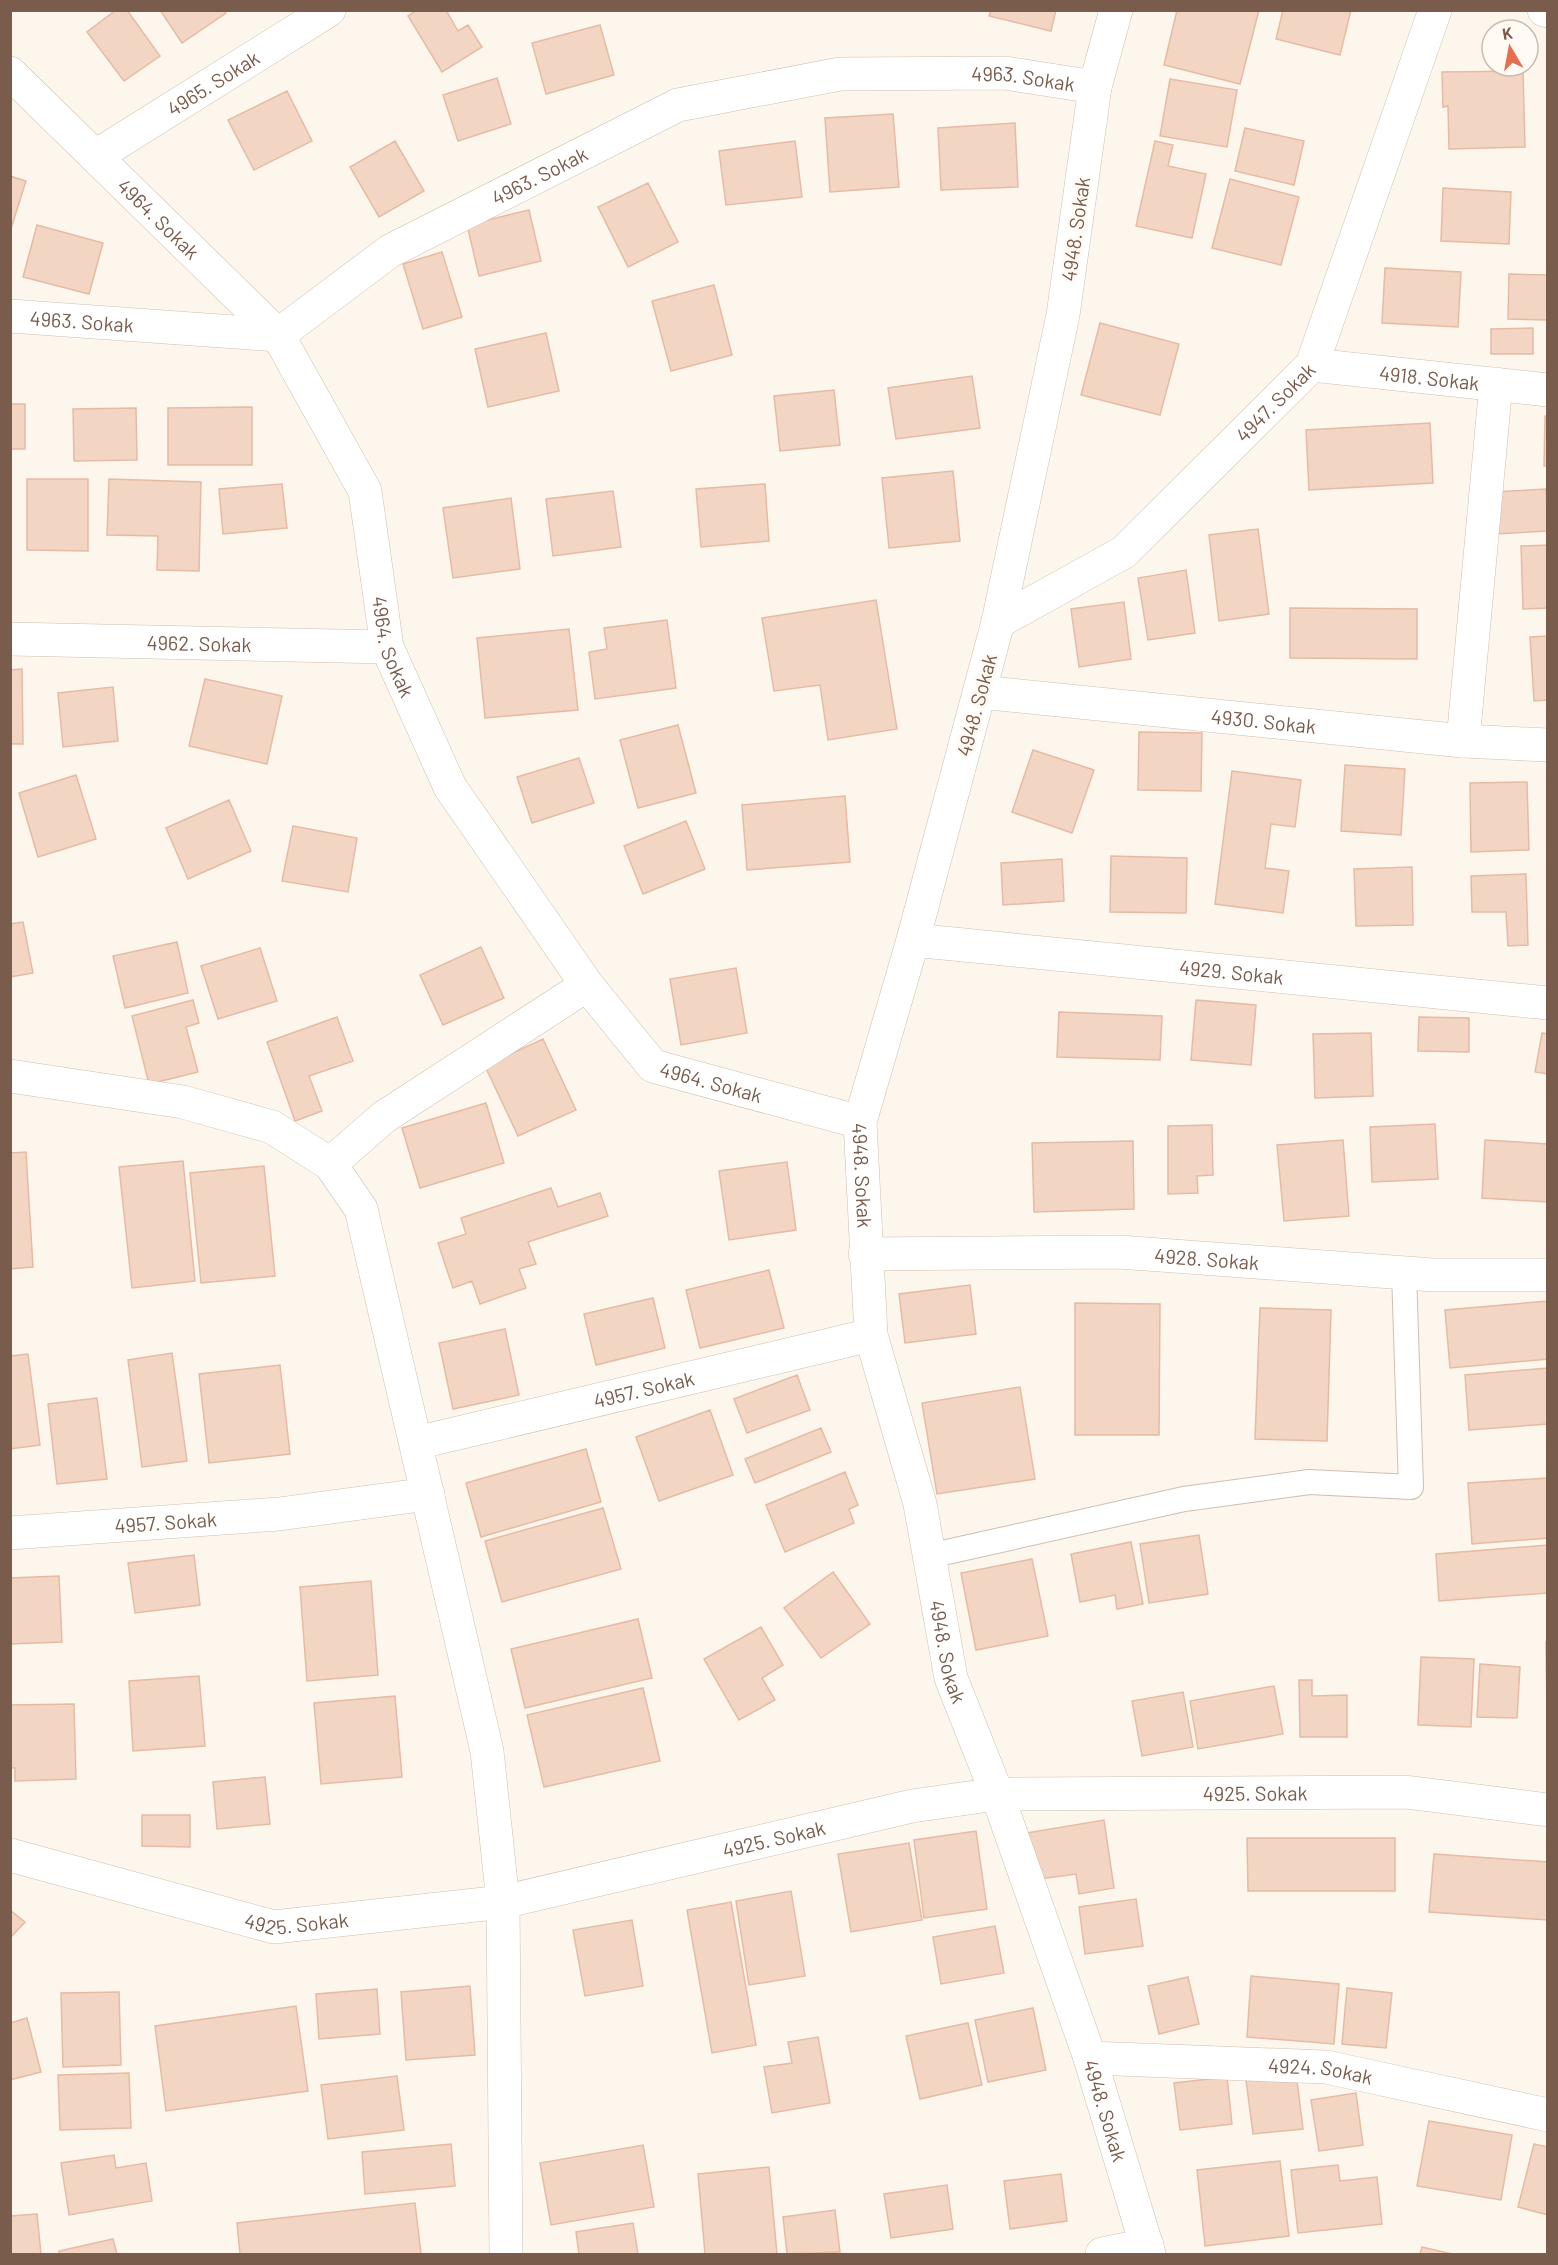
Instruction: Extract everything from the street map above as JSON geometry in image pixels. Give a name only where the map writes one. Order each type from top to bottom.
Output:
[{"type":"street","name":"4965. Sokak","points":[[96,156],[329,10]]},
{"type":"street","name":"4948. Sokak","points":[[1116,10],[1095,87],[1064,315],[998,622],[914,939],[860,1122],[865,1254],[871,1335],[920,1504],[951,1678],[997,1794],[1090,2058],[1148,2250]]},
{"type":"street","name":"4947. Sokak","points":[[998,622],[1124,552],[1312,365],[1435,10]]},
{"type":"street","name":"4964. Sokak","points":[[10,73],[278,335],[365,491],[387,646],[450,787],[587,984],[653,1066],[860,1122]]},
{"type":"street","name":"4963. Sokak","points":[[10,316],[278,335],[390,251],[678,105],[840,74],[1005,73],[1095,87]]},
{"type":"street","name":"4918. Sokak","points":[[1312,365],[1548,390]]},
{"type":"street","points":[[1463,741],[1496,384]]},
{"type":"street","name":"4962. Sokak","points":[[10,639],[387,646]]},
{"type":"street","name":"4930. Sokak","points":[[980,692],[1463,741],[1548,745]]},
{"type":"street","name":"4929. Sokak","points":[[914,939],[1548,1003]]},
{"type":"street","points":[[330,1164],[384,1117],[587,984]]},
{"type":"street","points":[[10,1076],[183,1102],[272,1127],[330,1164],[361,1209],[487,1751],[503,1902],[506,2254]]},
{"type":"street","name":"4928. Sokak","points":[[865,1254],[1119,1252],[1404,1272],[1548,1275]]},
{"type":"street","name":"4957. Sokak","points":[[416,1443],[871,1335]]},
{"type":"street","name":"4957. Sokak","points":[[10,1533],[279,1515],[428,1494]]},
{"type":"street","name":"4925. Sokak","points":[[10,1855],[274,1927],[503,1902],[912,1806],[997,1794],[1405,1792],[1548,1810]]},
{"type":"street","name":"4924. Sokak","points":[[1090,2058],[1326,2067],[1548,2115]]},
{"type":"street","points":[[1102,2254],[1148,2250]]},
{"type":"lane","points":[[929,1556],[1184,1499],[1309,1482],[1411,1487],[1404,1272]]},
{"type":"building","points":[[116,10],[127,10],[160,56],[124,81],[87,32]]},
{"type":"building","points":[[160,10],[224,10],[226,13],[182,43]]},
{"type":"building","points":[[417,10],[446,10],[458,31],[468,25],[482,47],[442,72],[408,16]]},
{"type":"building","points":[[991,10],[1056,10],[1051,31],[989,16]]},
{"type":"building","points":[[1177,10],[1259,10],[1240,84],[1164,65]]},
{"type":"building","points":[[1283,10],[1351,10],[1340,55],[1276,39]]},
{"type":"building","points":[[600,25],[614,75],[546,94],[532,43]]},
{"type":"building","points":[[1442,72],[1480,72],[1480,78],[1523,78],[1525,147],[1449,149],[1448,106],[1443,107]]},
{"type":"building","points":[[497,78],[511,124],[458,141],[443,95]]},
{"type":"building","points":[[1170,79],[1237,90],[1227,147],[1160,136]]},
{"type":"building","points":[[287,91],[312,141],[254,170],[228,120]]},
{"type":"building","points":[[893,114],[899,187],[830,192],[825,118]]},
{"type":"building","points":[[1015,123],[1018,187],[941,190],[938,128]]},
{"type":"building","points":[[1245,128],[1304,141],[1294,185],[1235,171]]},
{"type":"building","points":[[395,141],[424,191],[379,217],[350,167]]},
{"type":"building","points":[[795,141],[802,197],[726,205],[719,151]]},
{"type":"building","points":[[1155,141],[1173,145],[1168,166],[1206,174],[1192,238],[1136,226]]},
{"type":"building","points":[[10,176],[26,181],[10,232]]},
{"type":"building","points":[[1230,179],[1299,197],[1281,265],[1212,248]]},
{"type":"building","points":[[648,183],[678,242],[628,267],[598,207]]},
{"type":"building","points":[[1443,188],[1511,192],[1509,244],[1441,241]]},
{"type":"building","points":[[529,210],[541,261],[479,276],[467,225]]},
{"type":"building","points":[[37,225],[103,243],[89,294],[23,277]]},
{"type":"building","points":[[442,252],[462,317],[423,329],[403,264]]},
{"type":"building","points":[[1385,268],[1461,272],[1458,327],[1382,323]]},
{"type":"building","points":[[1509,274],[1548,275],[1548,320],[1508,319]]},
{"type":"building","points":[[714,285],[732,355],[671,371],[652,301]]},
{"type":"building","points":[[1100,323],[1179,344],[1160,415],[1081,395]]},
{"type":"building","points":[[1533,328],[1533,354],[1491,354],[1491,329]]},
{"type":"building","points":[[546,333],[559,391],[488,407],[475,349]]},
{"type":"building","points":[[972,376],[980,428],[896,439],[888,388]]},
{"type":"building","points":[[834,390],[840,445],[780,451],[774,396]]},
{"type":"building","points":[[10,404],[25,404],[25,449],[10,449]]},
{"type":"building","points":[[252,407],[252,465],[168,465],[168,408]]},
{"type":"building","points":[[136,408],[137,460],[74,461],[73,409]]},
{"type":"building","points":[[1545,416],[1548,416],[1548,466],[1544,466]]},
{"type":"building","points":[[1430,423],[1433,483],[1309,490],[1306,430]]},
{"type":"building","points":[[953,471],[960,541],[889,548],[882,478]]},
{"type":"building","points":[[27,479],[88,479],[88,551],[27,550]]},
{"type":"building","points":[[109,479],[201,482],[199,571],[157,570],[158,536],[107,535]]},
{"type":"building","points":[[282,484],[287,528],[223,534],[219,489]]},
{"type":"building","points":[[765,484],[769,541],[701,547],[696,489]]},
{"type":"building","points":[[1546,489],[1548,531],[1495,534],[1493,492]]},
{"type":"building","points":[[613,491],[621,547],[553,556],[546,499]]},
{"type":"building","points":[[511,498],[520,569],[453,578],[443,508]]},
{"type":"building","points":[[1258,529],[1269,614],[1219,621],[1209,535]]},
{"type":"building","points":[[1548,545],[1548,608],[1523,609],[1521,546]]},
{"type":"building","points":[[1186,570],[1195,633],[1148,640],[1138,578]]},
{"type":"building","points":[[876,600],[897,729],[828,740],[820,685],[774,691],[762,618]]},
{"type":"building","points":[[1124,602],[1131,659],[1079,667],[1071,609]]},
{"type":"building","points":[[1290,608],[1417,609],[1417,659],[1290,658]]},
{"type":"building","points":[[667,620],[676,688],[595,699],[589,652],[607,649],[604,628]]},
{"type":"building","points":[[569,629],[578,710],[485,718],[477,638]]},
{"type":"building","points":[[1548,636],[1548,700],[1534,701],[1530,637]]},
{"type":"building","points":[[22,669],[23,744],[10,744],[10,670]]},
{"type":"building","points":[[205,679],[282,696],[267,764],[189,746]]},
{"type":"building","points":[[113,687],[118,741],[63,747],[58,693]]},
{"type":"building","points":[[678,725],[696,793],[638,808],[620,740]]},
{"type":"building","points":[[1139,732],[1202,733],[1201,791],[1138,790]]},
{"type":"building","points":[[1033,750],[1094,770],[1072,833],[1012,812]]},
{"type":"building","points":[[579,758],[594,803],[532,823],[517,777]]},
{"type":"building","points":[[1345,765],[1405,769],[1401,835],[1341,831]]},
{"type":"building","points":[[1232,771],[1301,780],[1295,827],[1271,824],[1265,868],[1289,871],[1283,913],[1215,904]]},
{"type":"building","points":[[76,775],[96,839],[38,857],[19,793]]},
{"type":"building","points":[[1527,782],[1529,850],[1471,852],[1470,783]]},
{"type":"building","points":[[845,796],[850,862],[747,870],[742,805]]},
{"type":"building","points":[[229,800],[251,851],[188,879],[166,828]]},
{"type":"building","points":[[686,821],[705,869],[643,894],[624,846]]},
{"type":"building","points":[[293,826],[357,838],[348,892],[282,881]]},
{"type":"building","points":[[1111,856],[1187,858],[1186,913],[1110,912]]},
{"type":"building","points":[[1062,859],[1064,901],[1003,905],[1001,863]]},
{"type":"building","points":[[1412,867],[1413,925],[1356,926],[1354,869]]},
{"type":"building","points":[[1526,874],[1528,945],[1508,946],[1506,912],[1472,912],[1471,876]]},
{"type":"building","points":[[23,922],[33,973],[10,977],[10,924]]},
{"type":"building","points":[[177,942],[188,993],[125,1008],[113,956]]},
{"type":"building","points":[[481,947],[504,998],[443,1025],[420,975]]},
{"type":"building","points":[[260,948],[277,1001],[218,1019],[201,966]]},
{"type":"building","points":[[736,968],[747,1033],[681,1045],[670,979]]},
{"type":"building","points":[[193,1000],[199,1023],[186,1027],[198,1072],[149,1084],[132,1016]]},
{"type":"building","points":[[1196,1000],[1256,1005],[1251,1065],[1191,1060]]},
{"type":"building","points":[[1059,1012],[1162,1016],[1160,1060],[1057,1057]]},
{"type":"building","points":[[337,1017],[353,1061],[309,1076],[322,1111],[295,1121],[267,1042]]},
{"type":"building","points":[[1419,1017],[1469,1018],[1469,1052],[1418,1051]]},
{"type":"building","points":[[1371,1033],[1373,1096],[1315,1098],[1313,1034]]},
{"type":"building","points":[[1542,1033],[1548,1034],[1548,1074],[1535,1072]]},
{"type":"building","points":[[543,1039],[576,1110],[518,1136],[485,1066]]},
{"type":"building","points":[[486,1103],[504,1163],[420,1188],[402,1128]]},
{"type":"building","points":[[1435,1124],[1438,1179],[1372,1182],[1370,1127]]},
{"type":"building","points":[[1212,1125],[1213,1175],[1197,1176],[1198,1193],[1168,1194],[1168,1126]]},
{"type":"building","points":[[1343,1140],[1349,1216],[1284,1221],[1277,1145]]},
{"type":"building","points":[[1485,1140],[1548,1144],[1548,1202],[1482,1198]]},
{"type":"building","points":[[1133,1141],[1134,1209],[1034,1212],[1032,1143]]},
{"type":"building","points":[[26,1152],[33,1267],[10,1269],[10,1153]]},
{"type":"building","points":[[183,1161],[195,1281],[132,1288],[119,1167]]},
{"type":"building","points":[[787,1162],[796,1230],[729,1240],[719,1171]]},
{"type":"building","points":[[264,1166],[275,1276],[201,1283],[190,1173]]},
{"type":"building","points":[[551,1188],[558,1207],[600,1193],[608,1216],[528,1242],[536,1264],[519,1269],[526,1288],[480,1304],[472,1281],[453,1288],[438,1243],[466,1234],[461,1218]]},
{"type":"building","points":[[769,1270],[784,1328],[700,1348],[686,1290]]},
{"type":"building","points":[[970,1285],[976,1334],[905,1343],[899,1294]]},
{"type":"building","points":[[653,1298],[665,1348],[596,1365],[584,1314]]},
{"type":"building","points":[[1548,1301],[1548,1359],[1450,1368],[1445,1310]]},
{"type":"building","points":[[1075,1303],[1160,1304],[1159,1435],[1075,1435]]},
{"type":"building","points":[[1260,1308],[1331,1310],[1327,1441],[1255,1439]]},
{"type":"building","points":[[505,1329],[519,1395],[453,1409],[439,1343]]},
{"type":"building","points":[[172,1353],[187,1461],[142,1467],[128,1360]]},
{"type":"building","points":[[28,1354],[40,1445],[10,1449],[10,1356]]},
{"type":"building","points":[[280,1365],[290,1454],[209,1463],[199,1374]]},
{"type":"building","points":[[1548,1368],[1548,1424],[1469,1430],[1465,1375]]},
{"type":"building","points":[[797,1375],[810,1410],[747,1433],[734,1399]]},
{"type":"building","points":[[1020,1387],[1035,1479],[937,1494],[922,1403]]},
{"type":"building","points":[[97,1398],[107,1479],[57,1484],[48,1404]]},
{"type":"building","points":[[710,1410],[733,1475],[659,1501],[636,1437]]},
{"type":"building","points":[[821,1428],[831,1452],[755,1483],[745,1459]]},
{"type":"building","points":[[586,1449],[601,1502],[481,1537],[466,1483]]},
{"type":"building","points":[[845,1472],[858,1505],[849,1509],[854,1523],[785,1552],[766,1505]]},
{"type":"building","points":[[1548,1478],[1548,1538],[1472,1544],[1468,1483]]},
{"type":"building","points":[[603,1508],[621,1569],[502,1602],[485,1541]]},
{"type":"building","points":[[1199,1535],[1208,1594],[1149,1603],[1140,1544]]},
{"type":"building","points":[[1131,1542],[1143,1604],[1117,1609],[1115,1595],[1080,1602],[1071,1554]]},
{"type":"building","points":[[1548,1545],[1548,1593],[1439,1601],[1436,1554]]},
{"type":"building","points":[[194,1555],[200,1605],[135,1613],[128,1563]]},
{"type":"building","points":[[1032,1559],[1048,1636],[976,1650],[961,1573]]},
{"type":"building","points":[[833,1572],[870,1624],[821,1658],[784,1608]]},
{"type":"building","points":[[59,1576],[62,1642],[10,1644],[10,1578]]},
{"type":"building","points":[[371,1581],[378,1675],[307,1681],[300,1587]]},
{"type":"building","points":[[638,1619],[652,1678],[525,1708],[511,1649]]},
{"type":"building","points":[[761,1627],[783,1665],[762,1678],[775,1700],[739,1720],[704,1659]]},
{"type":"building","points":[[1546,1642],[1548,1642],[1548,1718],[1547,1718]]},
{"type":"building","points":[[1421,1657],[1474,1659],[1471,1727],[1418,1725]]},
{"type":"building","points":[[1480,1664],[1520,1667],[1517,1718],[1477,1717]]},
{"type":"building","points":[[199,1676],[205,1746],[133,1751],[129,1681]]},
{"type":"building","points":[[1299,1680],[1312,1680],[1312,1696],[1347,1695],[1347,1737],[1300,1737]]},
{"type":"building","points":[[1274,1686],[1283,1734],[1198,1749],[1190,1701]]},
{"type":"building","points":[[643,1688],[660,1761],[544,1787],[527,1715]]},
{"type":"building","points":[[1183,1692],[1193,1747],[1142,1756],[1132,1701]]},
{"type":"building","points":[[395,1696],[402,1777],[321,1784],[314,1703]]},
{"type":"building","points":[[74,1704],[76,1779],[15,1781],[15,1768],[10,1768],[10,1705]]},
{"type":"building","points":[[265,1777],[270,1824],[217,1829],[213,1782]]},
{"type":"building","points":[[142,1815],[190,1815],[190,1847],[142,1846]]},
{"type":"building","points":[[1104,1820],[1114,1888],[1079,1894],[1076,1874],[1033,1880],[1026,1833]]},
{"type":"building","points":[[976,1831],[987,1909],[924,1918],[914,1840]]},
{"type":"building","points":[[1247,1838],[1395,1838],[1395,1891],[1248,1891]]},
{"type":"building","points":[[909,1843],[922,1920],[851,1932],[838,1854]]},
{"type":"building","points":[[1434,1854],[1548,1862],[1548,1920],[1429,1912]]},
{"type":"building","points":[[791,1891],[805,1976],[749,1985],[736,1901]]},
{"type":"building","points":[[1136,1899],[1143,1946],[1085,1954],[1079,1907]]},
{"type":"building","points":[[731,1902],[756,2045],[712,2053],[687,1910]]},
{"type":"building","points":[[10,1910],[25,1922],[10,1938]]},
{"type":"building","points":[[632,1920],[643,1986],[585,1996],[573,1930]]},
{"type":"building","points":[[995,1926],[1004,1973],[941,1984],[933,1937]]},
{"type":"building","points":[[1251,1976],[1339,1984],[1334,2044],[1247,2037]]},
{"type":"building","points":[[1188,1977],[1199,2024],[1159,2034],[1148,1986]]},
{"type":"building","points":[[470,1986],[475,2055],[406,2060],[401,1992]]},
{"type":"building","points":[[1347,1988],[1392,1993],[1386,2048],[1342,2044]]},
{"type":"building","points":[[377,1989],[380,2034],[319,2039],[316,1994]]},
{"type":"building","points":[[119,1992],[121,2065],[63,2067],[61,1993]]},
{"type":"building","points":[[296,2006],[308,2091],[166,2111],[155,2026]]},
{"type":"building","points":[[1033,2008],[1046,2070],[988,2082],[975,2020]]},
{"type":"building","points":[[27,2018],[41,2072],[10,2080],[10,2023]]},
{"type":"building","points":[[968,2023],[982,2085],[920,2099],[906,2036]]},
{"type":"building","points":[[818,2037],[830,2103],[772,2113],[764,2067],[792,2063],[788,2042]]},
{"type":"building","points":[[129,2073],[131,2128],[60,2130],[58,2075]]},
{"type":"building","points":[[1296,2073],[1303,2129],[1253,2134],[1246,2080]]},
{"type":"building","points":[[397,2076],[404,2130],[328,2139],[321,2085]]},
{"type":"building","points":[[1227,2077],[1232,2124],[1180,2130],[1174,2083]]},
{"type":"building","points":[[1356,2093],[1363,2145],[1319,2151],[1311,2100]]},
{"type":"building","points":[[1429,2121],[1512,2135],[1501,2200],[1417,2186]]},
{"type":"building","points":[[451,2144],[455,2186],[365,2194],[362,2152]]},
{"type":"building","points":[[1534,2144],[1548,2147],[1548,2215],[1518,2207]]},
{"type":"building","points":[[643,2145],[654,2207],[551,2225],[540,2163]]},
{"type":"building","points":[[114,2155],[116,2168],[146,2163],[152,2201],[69,2215],[61,2163]]},
{"type":"building","points":[[1280,2161],[1289,2236],[1205,2246],[1197,2170]]},
{"type":"building","points":[[1338,2165],[1340,2181],[1377,2177],[1382,2224],[1298,2233],[1291,2170]]},
{"type":"building","points":[[769,2167],[777,2254],[705,2254],[698,2174]]},
{"type":"building","points":[[1061,2174],[1067,2221],[1010,2229],[1004,2181]]},
{"type":"building","points":[[947,2185],[953,2229],[891,2238],[884,2194]]},
{"type":"building","points":[[415,2203],[421,2254],[240,2254],[237,2223]]},
{"type":"building","points":[[835,2210],[840,2252],[787,2254],[783,2217]]},
{"type":"building","points":[[37,2214],[41,2254],[10,2254],[10,2216]]},
{"type":"building","points":[[633,2223],[638,2254],[579,2254],[576,2232]]},
{"type":"building","points":[[113,2239],[117,2254],[59,2254],[59,2251]]},
{"type":"building","points":[[1422,2247],[1452,2254],[1420,2254]]}]
